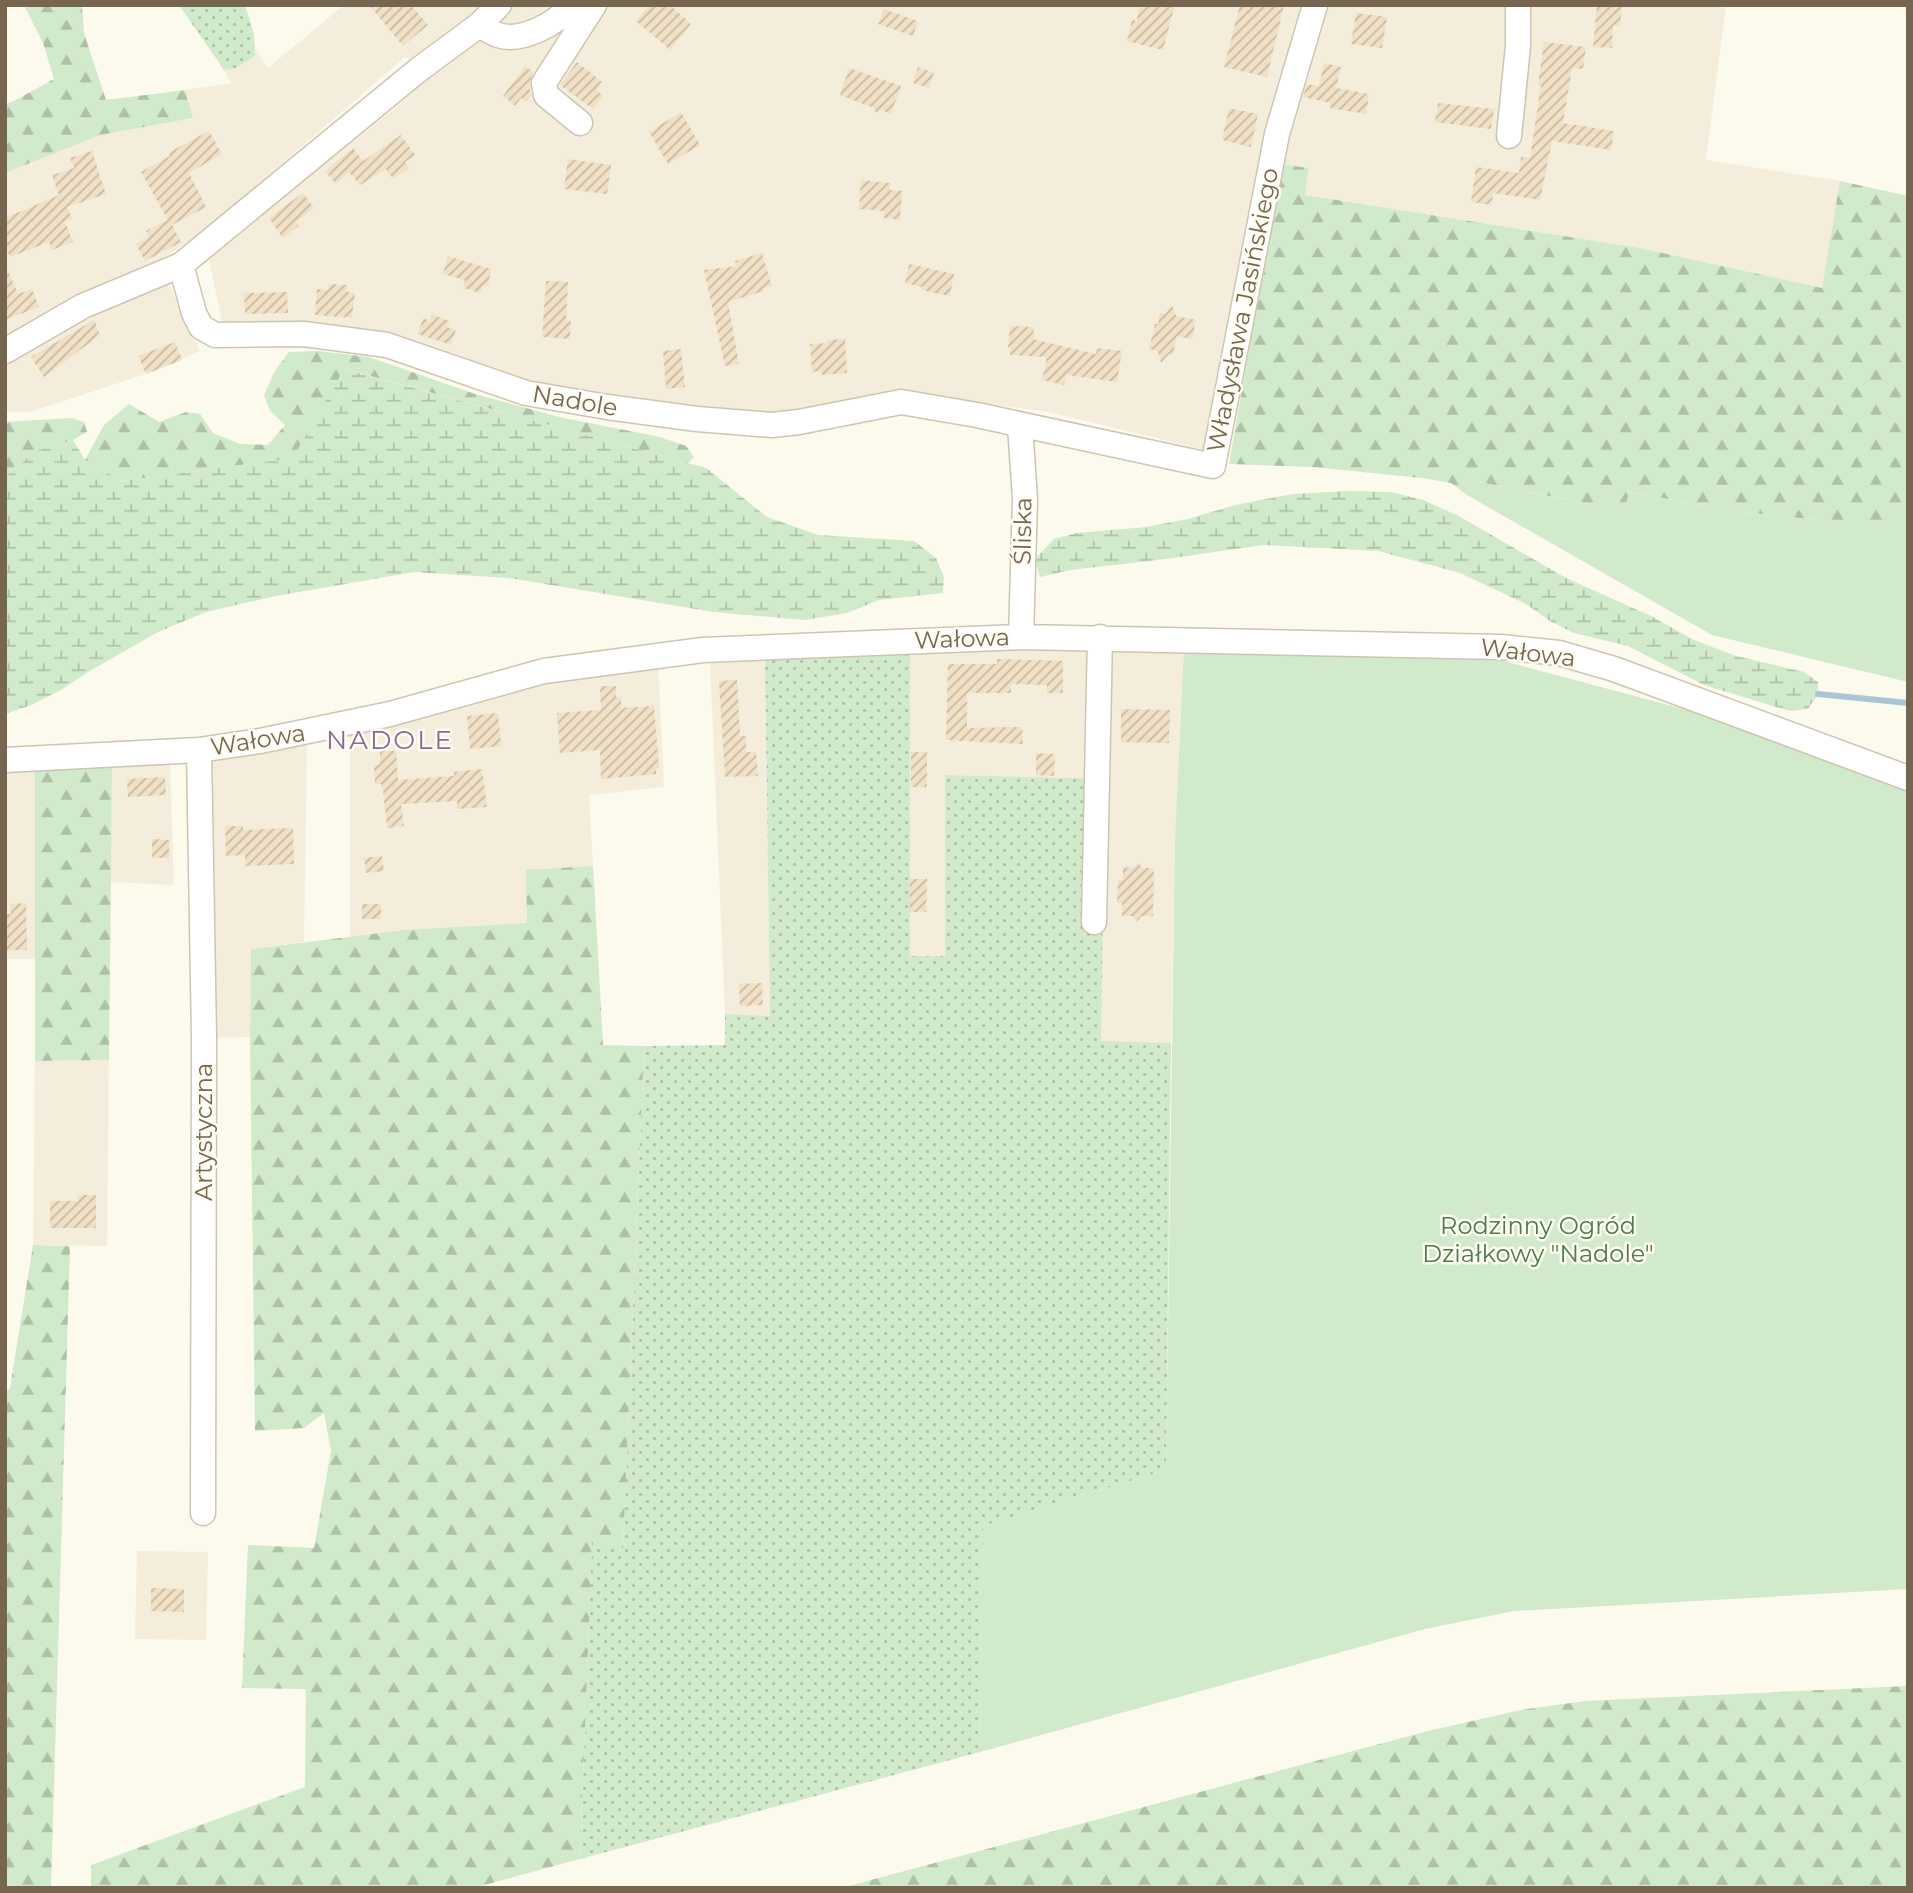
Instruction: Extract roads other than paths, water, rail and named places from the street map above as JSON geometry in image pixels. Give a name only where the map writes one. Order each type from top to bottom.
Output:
[{"type":"street","points":[[7,346],[83,306],[181,265],[417,71],[479,25],[499,5]]},
{"type":"street","points":[[479,25],[501,36],[533,33],[562,17],[572,5]]},
{"type":"street","points":[[580,123],[546,95],[544,83],[594,5]]},
{"type":"street","name":"Władysława Jasińskiego","points":[[1020,426],[1213,466],[1277,134],[1315,5]]},
{"type":"street","points":[[1509,136],[1518,46],[1518,5]]},
{"type":"street","name":"Nadole","points":[[181,265],[201,327],[215,335],[304,334],[387,345],[526,393],[697,419],[772,425],[901,402],[977,415],[1020,426]]},
{"type":"street","name":"Śliska","points":[[1020,426],[1025,499],[1021,637]]},
{"type":"street","name":"Wałowa","points":[[5,760],[199,750],[327,729],[544,671],[703,650],[1021,637],[1501,646],[1559,653],[1614,669],[1908,778]]},
{"type":"street","points":[[1094,922],[1100,638]]},
{"type":"street","name":"Artystyczna","points":[[199,750],[204,1038],[203,1513]]},
{"type":"waterway","points":[[1818,694],[1908,703]]},
{"type":"district","name":"NADOLE","points":[[390,740]]},
{"type":"park label","name":"Rodzinny Ogród Działkowy \"Nadole\"","points":[[1538,1240]]}]
